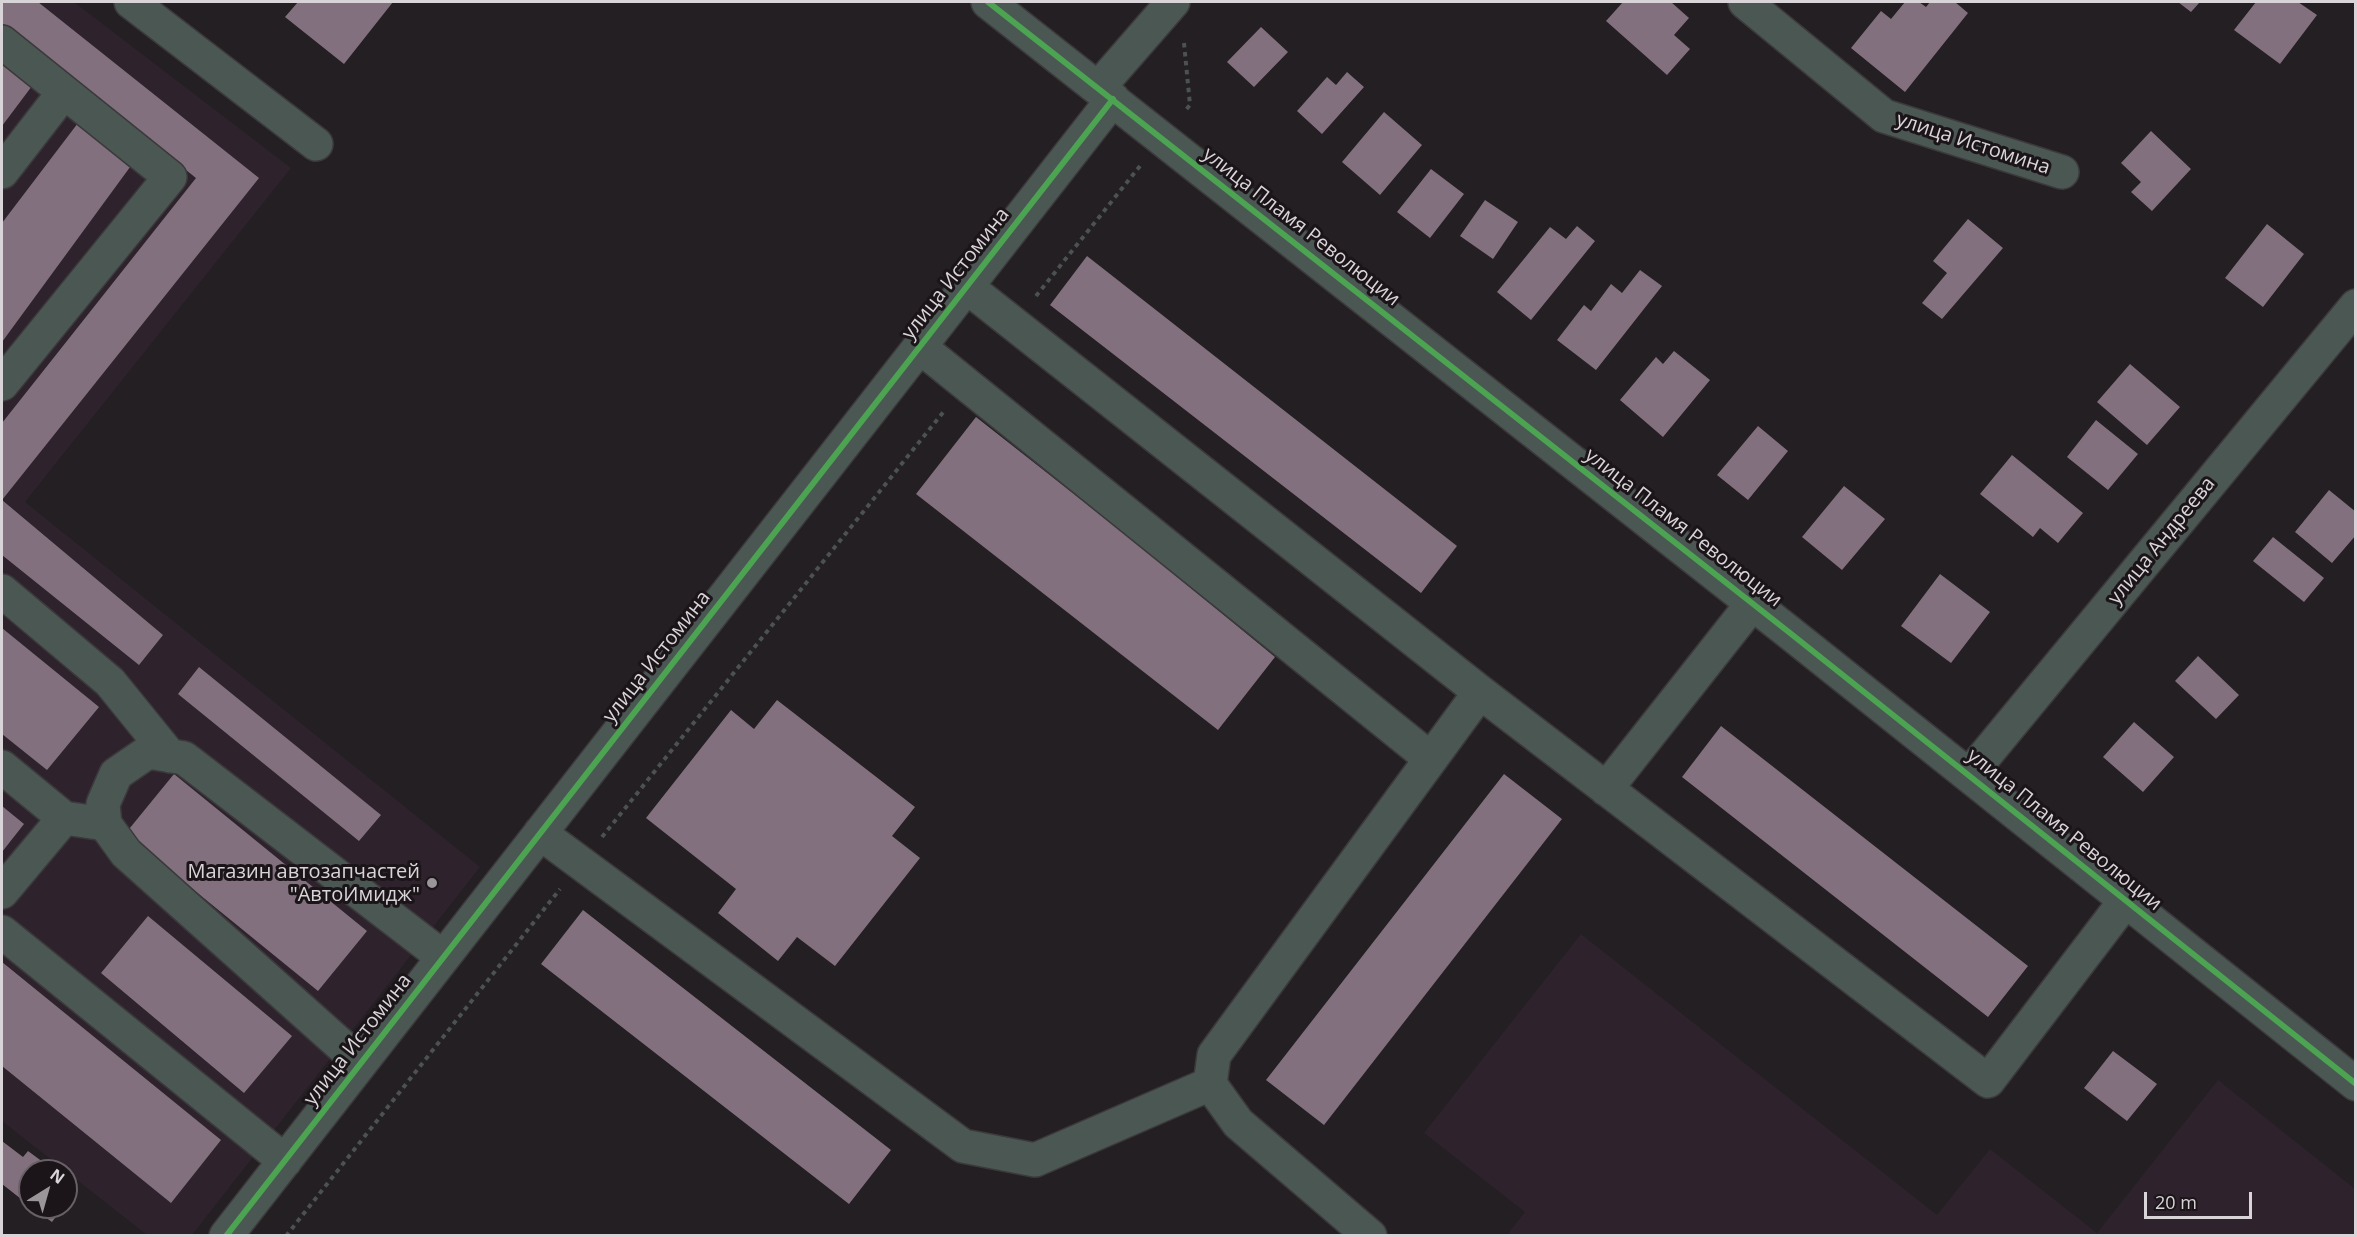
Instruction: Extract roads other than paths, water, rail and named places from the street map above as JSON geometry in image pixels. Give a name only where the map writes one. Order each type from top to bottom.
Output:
[{"type":"street","points":[[131,2],[316,144]]},
{"type":"street","name":"улица Пламя Революции","points":[[988,2],[1969,775],[2355,1084]]},
{"type":"street","name":"улица Истомина","points":[[226,1236],[920,347],[1173,2]]},
{"type":"street","name":"улица Истомина","points":[[1745,2],[1884,116],[2062,172]]},
{"type":"street","points":[[2,42],[170,177],[2,384]]},
{"type":"street","points":[[2,172],[64,92]]},
{"type":"street","points":[[966,287],[1480,692],[1988,1081],[2126,900]]},
{"type":"street","name":"улица Андреева","points":[[1969,775],[2355,306]]},
{"type":"street","points":[[920,347],[1431,759]]},
{"type":"street","points":[[2,591],[110,682],[170,756]]},
{"type":"street","points":[[1606,789],[1752,604]]},
{"type":"street","points":[[1370,1236],[1238,1123],[1210,1084],[1214,1055],[1480,692]]},
{"type":"street","points":[[361,1063],[126,853],[105,824],[103,804],[116,774],[148,752],[184,758],[443,957]]},
{"type":"street","points":[[2,767],[64,818],[105,824]]},
{"type":"street","points":[[2,892],[64,818]]},
{"type":"street","points":[[540,833],[963,1146],[1035,1160],[1210,1084]]},
{"type":"street","points":[[2,932],[285,1161]]},
{"type":"place","name":"Магазин автозапчастей \"АвтоИмидж\"","points":[[432,883]]}]
